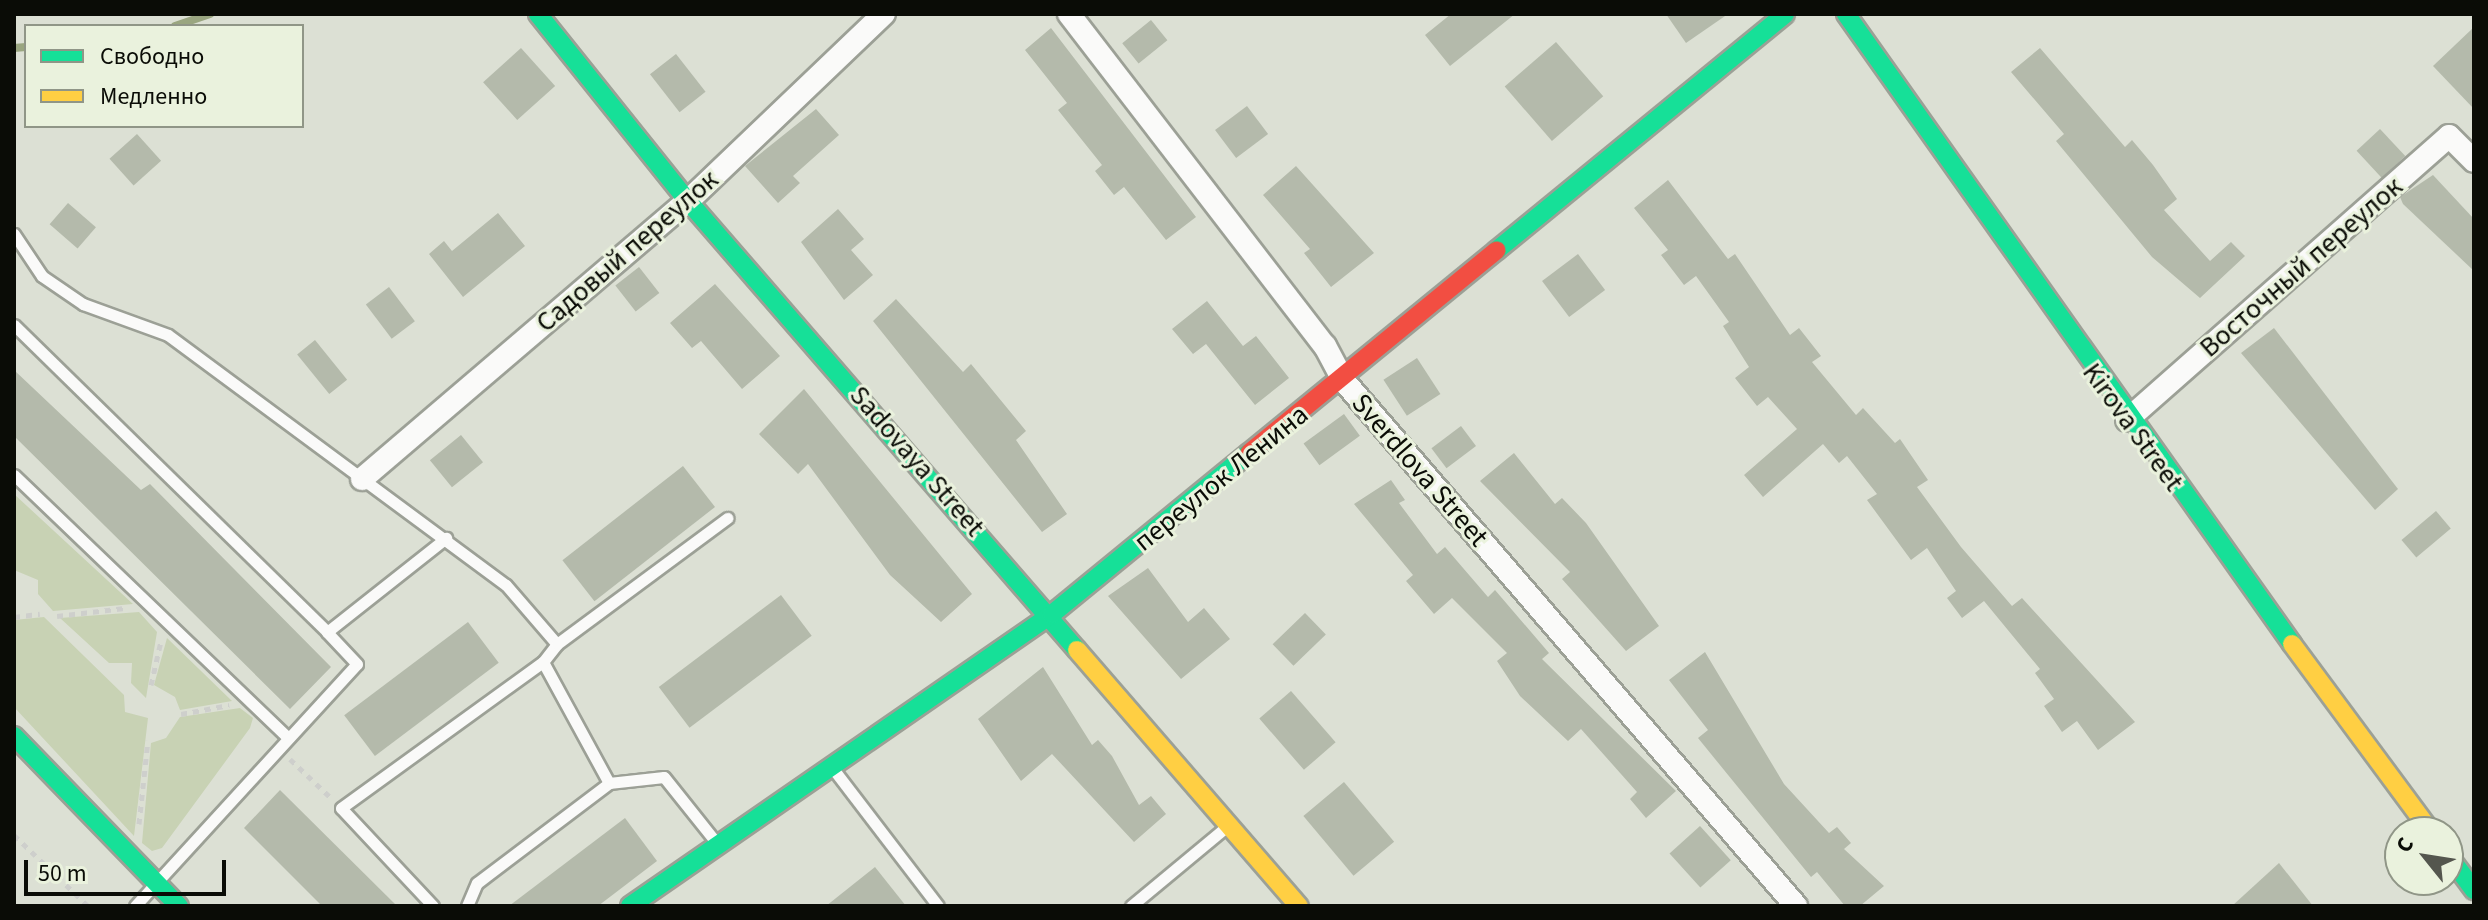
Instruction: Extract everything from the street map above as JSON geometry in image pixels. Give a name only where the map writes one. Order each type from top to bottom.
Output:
[{"type":"street","name":"Sadovaya Street","points":[[538,14],[688,201],[1052,614],[1299,906]]},
{"type":"street","name":"Садовый переулок","points":[[362,479],[688,201],[884,14]]},
{"type":"street","name":"Sverdlova Street","points":[[1069,14],[1325,346],[1343,380],[1796,906]]},
{"type":"street","name":"переулок Ленина","points":[[630,906],[715,841],[1052,614],[1343,380],[1785,14]]},
{"type":"street","name":"Kirova Street","points":[[1846,14],[2127,420],[2419,816]]},
{"type":"street","name":"Восточный переулок","points":[[2127,420],[2449,136],[2474,161]]},
{"type":"street","points":[[14,736],[179,906]]},
{"type":"lane","points":[[14,234],[42,276],[83,304],[168,335],[446,538],[506,585],[557,644]]},
{"type":"lane","points":[[14,325],[357,664],[135,906]]},
{"type":"lane","points":[[14,475],[288,738]]},
{"type":"lane","points":[[433,906],[341,808],[543,662],[557,644],[727,518]]},
{"type":"lane","points":[[327,632],[446,538]]},
{"type":"lane","points":[[543,662],[609,783]]},
{"type":"lane","points":[[830,764],[938,906]]},
{"type":"lane","points":[[467,906],[477,883],[609,783],[664,777],[715,841]]},
{"type":"lane","points":[[1131,906],[1229,824]]},
{"type":"path","points":[[57,616],[150,605]]},
{"type":"path","points":[[14,617],[40,614]]},
{"type":"path","points":[[151,685],[166,621]]},
{"type":"path","points":[[181,714],[250,701]]},
{"type":"path","points":[[135,861],[148,740]]},
{"type":"path","points":[[279,748],[341,808]]},
{"type":"path","points":[[14,835],[88,906]]},
{"type":"green space","points":[[14,494],[133,604],[53,611],[38,594],[38,580],[14,570]]},
{"type":"green space","points":[[139,612],[157,632],[146,698],[131,683],[132,663],[109,663],[60,618]]},
{"type":"green space","points":[[44,617],[124,695],[125,712],[148,718],[134,836],[14,707],[14,620]]},
{"type":"green space","points":[[167,638],[232,701],[180,710],[175,697],[154,685]]},
{"type":"green space","points":[[240,708],[253,718],[250,728],[162,848],[152,851],[142,843],[151,743],[166,738],[180,717]]},
{"type":"building","points":[[1451,14],[1515,14],[1450,66],[1425,35]]},
{"type":"building","points":[[1666,14],[1728,14],[1686,43]]},
{"type":"building","points":[[1151,20],[1167,40],[1139,63],[1122,43]]},
{"type":"building","points":[[2474,27],[2474,109],[2433,66]]},
{"type":"building","points":[[1051,28],[1196,217],[1166,240],[1124,187],[1114,195],[1095,171],[1102,165],[1058,110],[1067,103],[1025,50]]},
{"type":"building","points":[[1556,42],[1603,96],[1552,141],[1505,87]]},
{"type":"building","points":[[521,48],[555,86],[517,120],[483,82]]},
{"type":"building","points":[[2040,48],[2125,147],[2132,140],[2153,165],[2177,199],[2164,210],[2210,261],[2231,242],[2245,256],[2200,298],[2152,257],[2056,141],[2064,134],[2011,72]]},
{"type":"building","points":[[676,54],[706,92],[680,112],[650,74]]},
{"type":"building","points":[[1247,106],[1268,134],[1236,158],[1215,130]]},
{"type":"building","points":[[816,109],[839,135],[793,176],[800,183],[778,203],[745,166]]},
{"type":"building","points":[[2380,129],[2405,156],[2382,178],[2357,151]]},
{"type":"building","points":[[137,134],[161,161],[134,186],[110,159]]},
{"type":"building","points":[[1296,166],[1374,253],[1331,287],[1304,253],[1310,249],[1263,195]]},
{"type":"building","points":[[2433,175],[2474,219],[2474,271],[2403,204],[2400,197]]},
{"type":"building","points":[[1668,180],[1728,259],[1735,254],[1790,335],[1799,328],[1821,356],[1812,362],[1856,415],[1863,408],[1895,443],[1900,439],[1928,480],[1917,487],[1961,547],[2012,606],[2022,598],[2135,722],[2098,750],[2077,721],[2062,732],[2044,706],[2054,699],[2035,673],[2040,669],[1984,601],[1962,618],[1947,598],[1956,591],[1927,548],[1911,560],[1867,500],[1877,494],[1847,456],[1839,463],[1823,444],[1763,497],[1744,475],[1797,429],[1768,397],[1757,406],[1735,378],[1749,367],[1723,326],[1729,322],[1696,276],[1684,285],[1661,255],[1668,250],[1634,208]]},
{"type":"building","points":[[68,203],[96,227],[78,248],[50,224]]},
{"type":"building","points":[[838,209],[864,239],[851,250],[873,275],[844,300],[801,242]]},
{"type":"building","points":[[498,213],[525,246],[463,297],[429,254],[444,241],[452,251]]},
{"type":"building","points":[[1578,254],[1605,290],[1569,317],[1542,281]]},
{"type":"building","points":[[639,267],[659,293],[636,311],[615,285]]},
{"type":"building","points":[[715,284],[780,356],[742,389],[701,341],[692,348],[670,323]]},
{"type":"building","points":[[389,287],[415,321],[392,339],[366,304]]},
{"type":"building","points":[[896,299],[963,372],[971,364],[1026,431],[1016,440],[1067,514],[1042,532],[873,321]]},
{"type":"building","points":[[1207,301],[1243,346],[1256,336],[1289,378],[1255,405],[1206,344],[1193,354],[1172,329]]},
{"type":"building","points":[[2274,328],[2398,489],[2375,510],[2241,353]]},
{"type":"building","points":[[315,340],[347,380],[329,394],[297,354]]},
{"type":"building","points":[[1417,358],[1440,394],[1407,416],[1383,380]]},
{"type":"building","points":[[14,370],[141,490],[150,484],[331,667],[290,709],[14,436]]},
{"type":"building","points":[[804,389],[972,594],[941,622],[890,575],[808,464],[798,474],[759,434]]},
{"type":"building","points":[[1344,414],[1360,436],[1319,465],[1304,443]]},
{"type":"building","points":[[1461,426],[1476,446],[1446,468],[1431,448]]},
{"type":"building","points":[[461,435],[483,462],[452,487],[430,460]]},
{"type":"building","points":[[1514,453],[1555,504],[1562,498],[1586,523],[1659,626],[1626,651],[1562,579],[1570,572],[1480,481]]},
{"type":"building","points":[[683,466],[715,507],[594,601],[562,560]]},
{"type":"building","points":[[1391,480],[1405,500],[1399,503],[1437,554],[1445,547],[1488,597],[1495,590],[1549,653],[1542,659],[1676,791],[1646,818],[1630,799],[1637,792],[1581,729],[1568,741],[1520,696],[1497,661],[1507,653],[1452,598],[1434,614],[1406,581],[1413,575],[1354,504]]},
{"type":"building","points":[[2436,511],[2451,529],[2416,558],[2402,540]]},
{"type":"building","points":[[1148,568],[1188,622],[1204,608],[1230,639],[1181,679],[1108,596]]},
{"type":"building","points":[[781,595],[812,636],[690,728],[659,687]]},
{"type":"building","points":[[1305,613],[1326,635],[1293,666],[1273,644]]},
{"type":"building","points":[[468,622],[499,663],[375,756],[344,715]]},
{"type":"building","points":[[1705,652],[1784,784],[1829,833],[1837,827],[1851,843],[1844,849],[1884,886],[1860,906],[1845,906],[1817,872],[1811,877],[1698,738],[1708,730],[1669,680]]},
{"type":"building","points":[[1043,667],[1092,745],[1098,740],[1112,756],[1139,805],[1151,796],[1166,814],[1134,842],[1052,754],[1021,781],[978,719]]},
{"type":"building","points":[[1291,691],[1336,742],[1304,770],[1259,719]]},
{"type":"building","points":[[1344,782],[1394,842],[1354,876],[1303,816]]},
{"type":"building","points":[[280,790],[397,906],[322,906],[244,828]]},
{"type":"building","points":[[625,818],[657,861],[598,906],[509,906]]},
{"type":"building","points":[[1700,826],[1731,860],[1700,888],[1670,853]]},
{"type":"building","points":[[2279,863],[2313,906],[2232,906]]},
{"type":"building","points":[[875,867],[906,906],[826,906]]},
{"type":"waterway","points":[[181,24],[210,14]]},
{"type":"waterway","points":[[14,48],[24,47]]},
{"type":"traffic: fast","points":[[538,14],[688,201],[1077,650]]},
{"type":"traffic: fast","points":[[1497,250],[1785,14]]},
{"type":"traffic: fast","points":[[1846,14],[2292,644]]},
{"type":"traffic: fast","points":[[630,906],[1052,614],[1249,453]]},
{"type":"traffic: fast","points":[[14,736],[179,906]]},
{"type":"traffic: fast","points":[[2464,877],[2474,890]]},
{"type":"traffic: slow","points":[[2292,644],[2419,816]]},
{"type":"traffic: slow","points":[[1077,650],[1299,906]]},
{"type":"traffic: jam","points":[[1249,453],[1497,250]]}]
